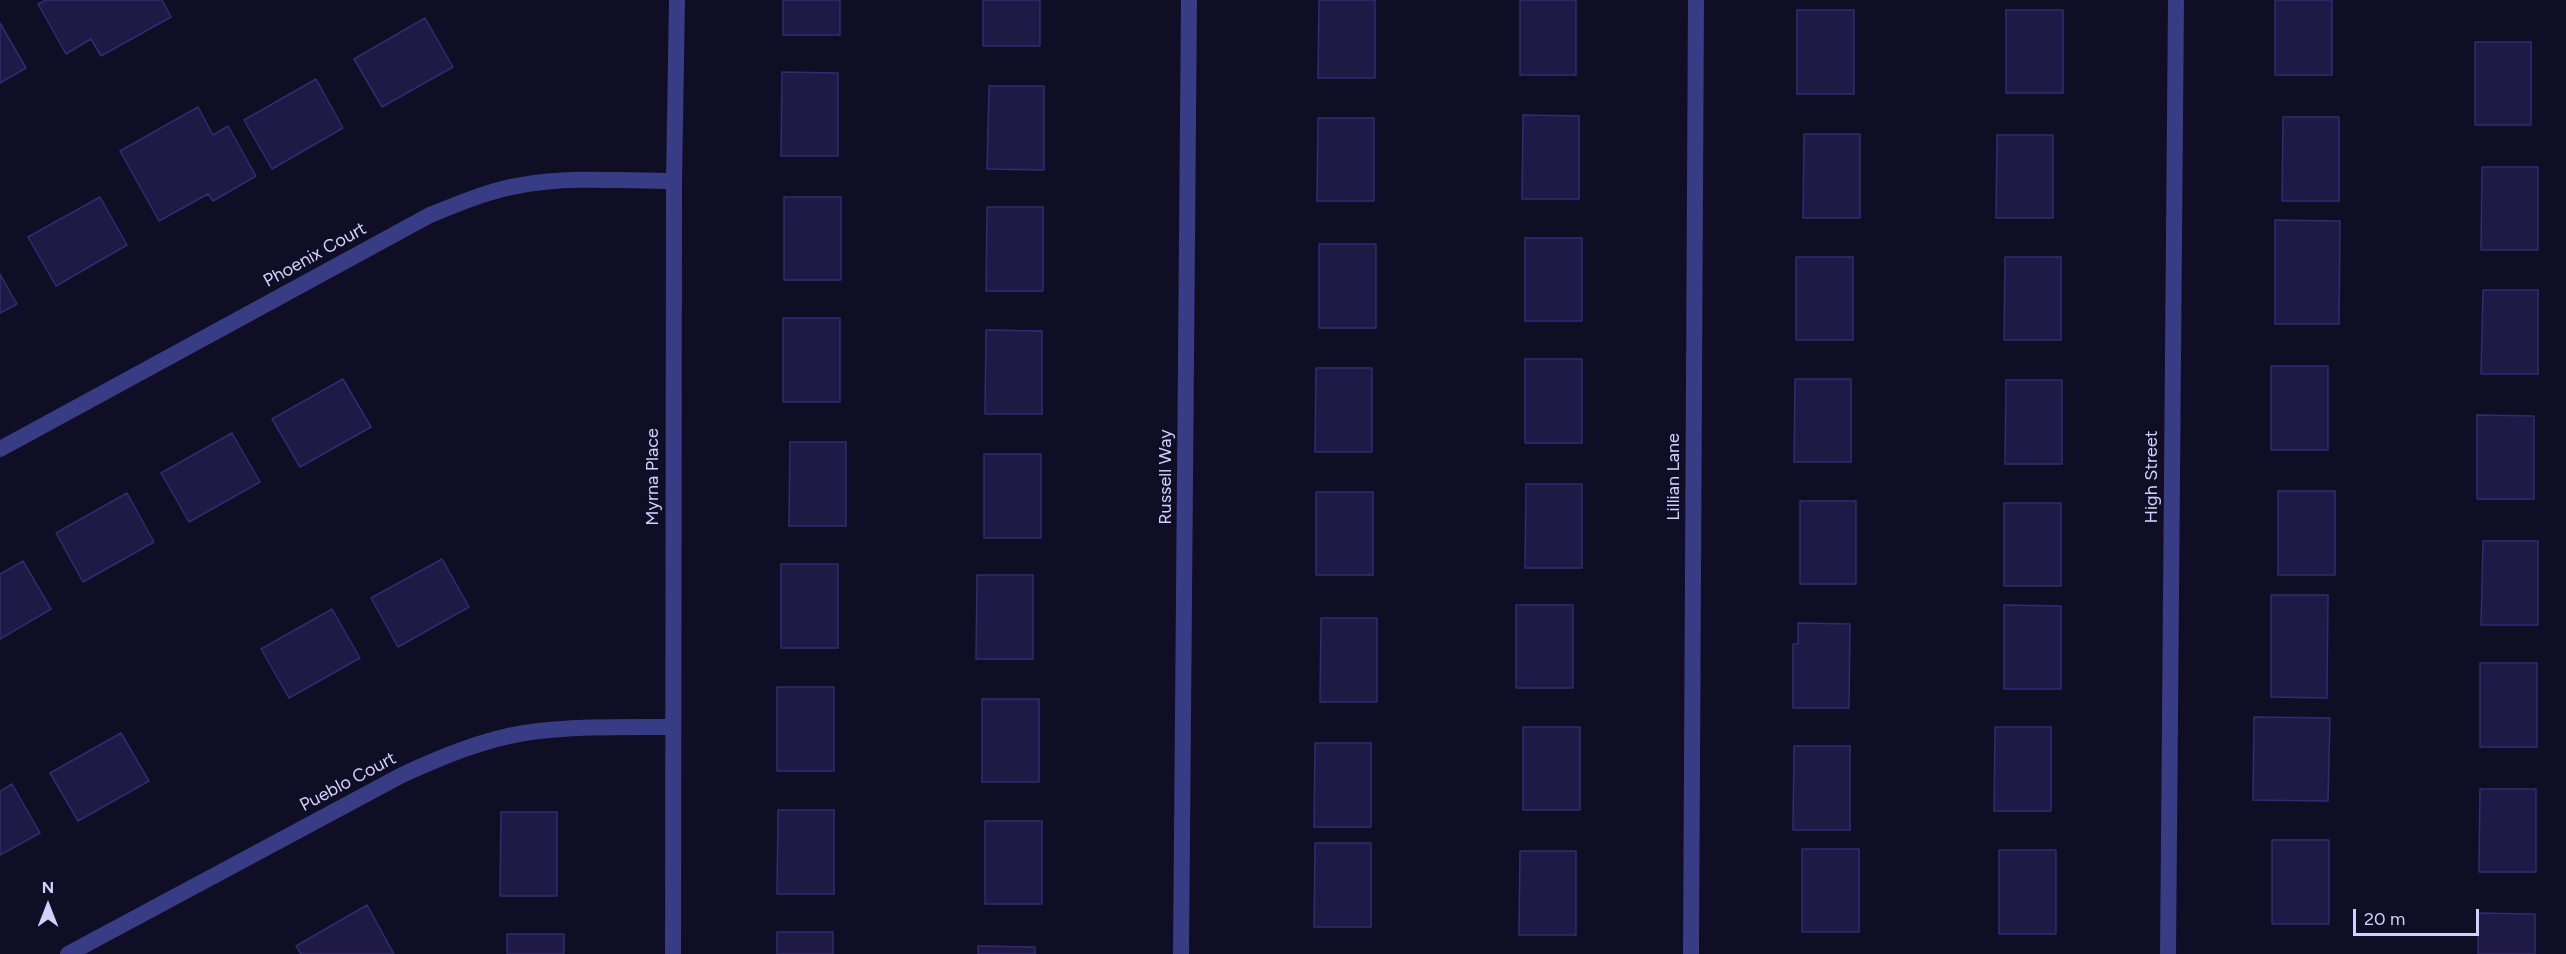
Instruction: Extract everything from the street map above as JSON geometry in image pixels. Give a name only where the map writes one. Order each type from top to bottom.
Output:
[{"type":"street","name":"Myrna Place","points":[[673,954],[674,181],[677,0]]},
{"type":"street","name":"Russell Way","points":[[1181,954],[1189,0]]},
{"type":"street","name":"Lillian Lane","points":[[1691,954],[1696,0]]},
{"type":"street","name":"High Street","points":[[2168,954],[2176,0]]},
{"type":"street","name":"Phoenix Court","points":[[0,449],[430,215],[491,192],[522,185],[554,181],[674,181]]},
{"type":"street","name":"Pueblo Court","points":[[68,954],[402,775],[449,754],[523,734],[591,727],[672,727]]},
{"type":"building","points":[[46,0],[162,0],[171,17],[101,56],[91,39],[66,54],[38,4]]},
{"type":"building","points":[[783,0],[840,0],[840,35],[783,35]]},
{"type":"building","points":[[983,0],[1040,0],[1040,46],[983,46]]},
{"type":"building","points":[[1319,0],[1375,0],[1375,78],[1318,78]]},
{"type":"building","points":[[1520,0],[1576,0],[1576,75],[1520,75]]},
{"type":"building","points":[[2275,0],[2332,0],[2332,75],[2275,75]]},
{"type":"building","points":[[1797,10],[1854,10],[1854,94],[1797,94]]},
{"type":"building","points":[[2006,10],[2063,10],[2063,93],[2006,93]]},
{"type":"building","points":[[425,18],[453,67],[382,107],[354,59]]},
{"type":"building","points":[[0,23],[26,68],[0,83]]},
{"type":"building","points":[[2475,42],[2531,42],[2531,125],[2475,125]]},
{"type":"building","points":[[782,72],[838,73],[838,156],[781,156]]},
{"type":"building","points":[[316,79],[343,128],[272,169],[244,120]]},
{"type":"building","points":[[989,86],[1044,86],[1044,170],[987,169]]},
{"type":"building","points":[[198,107],[213,135],[228,126],[256,176],[213,201],[208,194],[159,221],[120,151]]},
{"type":"building","points":[[1523,115],[1579,116],[1579,199],[1522,199]]},
{"type":"building","points":[[2283,117],[2339,117],[2339,201],[2282,201]]},
{"type":"building","points":[[1318,118],[1374,118],[1374,201],[1317,201]]},
{"type":"building","points":[[1804,134],[1860,134],[1860,218],[1803,218]]},
{"type":"building","points":[[1997,135],[2053,135],[2053,218],[1996,218]]},
{"type":"building","points":[[2482,167],[2538,167],[2538,250],[2481,250]]},
{"type":"building","points":[[100,197],[127,245],[56,286],[28,237]]},
{"type":"building","points":[[784,197],[841,197],[841,280],[784,280]]},
{"type":"building","points":[[987,207],[1043,207],[1043,291],[986,291]]},
{"type":"building","points":[[2275,220],[2340,221],[2339,324],[2275,324]]},
{"type":"building","points":[[1525,238],[1582,238],[1582,321],[1525,321]]},
{"type":"building","points":[[1319,244],[1376,244],[1376,328],[1319,328]]},
{"type":"building","points":[[1796,257],[1853,257],[1853,340],[1796,340]]},
{"type":"building","points":[[2005,257],[2061,257],[2061,340],[2004,340]]},
{"type":"building","points":[[0,274],[17,304],[0,313]]},
{"type":"building","points":[[2483,290],[2538,290],[2538,374],[2481,374]]},
{"type":"building","points":[[783,318],[840,318],[840,402],[783,402]]},
{"type":"building","points":[[986,330],[1042,331],[1042,414],[985,414]]},
{"type":"building","points":[[1525,359],[1582,359],[1582,443],[1525,443]]},
{"type":"building","points":[[2271,366],[2328,366],[2328,450],[2271,450]]},
{"type":"building","points":[[1316,368],[1372,368],[1372,452],[1315,452]]},
{"type":"building","points":[[343,379],[371,427],[300,467],[272,419]]},
{"type":"building","points":[[1795,379],[1851,379],[1851,462],[1794,462]]},
{"type":"building","points":[[2006,380],[2062,380],[2062,464],[2005,464]]},
{"type":"building","points":[[2477,415],[2534,416],[2534,499],[2477,499]]},
{"type":"building","points":[[232,433],[260,482],[189,522],[161,473]]},
{"type":"building","points":[[790,442],[846,442],[846,526],[789,526]]},
{"type":"building","points":[[984,454],[1041,454],[1041,538],[984,538]]},
{"type":"building","points":[[1526,484],[1582,484],[1582,568],[1525,568]]},
{"type":"building","points":[[2278,491],[2335,491],[2335,575],[2278,575]]},
{"type":"building","points":[[1316,492],[1373,492],[1373,575],[1316,575]]},
{"type":"building","points":[[127,493],[154,542],[83,582],[56,533]]},
{"type":"building","points":[[1800,501],[1856,501],[1856,584],[1800,584]]},
{"type":"building","points":[[2004,503],[2061,503],[2061,586],[2004,586]]},
{"type":"building","points":[[2483,541],[2538,541],[2538,625],[2481,625]]},
{"type":"building","points":[[442,559],[469,607],[398,647],[371,598]]},
{"type":"building","points":[[23,561],[51,609],[0,639],[0,574]]},
{"type":"building","points":[[781,564],[838,564],[838,648],[781,648]]},
{"type":"building","points":[[977,575],[1033,575],[1033,659],[976,659]]},
{"type":"building","points":[[2271,595],[2328,595],[2327,698],[2271,697]]},
{"type":"building","points":[[1516,605],[1573,605],[1573,688],[1516,688]]},
{"type":"building","points":[[2004,605],[2061,606],[2061,689],[2004,689]]},
{"type":"building","points":[[332,609],[360,658],[289,698],[261,649]]},
{"type":"building","points":[[1321,618],[1377,618],[1377,702],[1320,702]]},
{"type":"building","points":[[1798,623],[1850,624],[1849,708],[1793,708],[1793,644],[1798,644]]},
{"type":"building","points":[[2480,663],[2537,663],[2537,747],[2480,747]]},
{"type":"building","points":[[777,687],[834,687],[834,771],[777,771]]},
{"type":"building","points":[[982,699],[1039,699],[1039,782],[982,782]]},
{"type":"building","points":[[2254,717],[2330,718],[2328,801],[2253,800]]},
{"type":"building","points":[[1523,727],[1580,727],[1580,810],[1523,810]]},
{"type":"building","points":[[1995,727],[2051,727],[2051,811],[1994,811]]},
{"type":"building","points":[[121,733],[149,781],[78,821],[50,773]]},
{"type":"building","points":[[1315,743],[1371,743],[1371,827],[1314,827]]},
{"type":"building","points":[[1794,746],[1850,746],[1850,830],[1793,830]]},
{"type":"building","points":[[12,784],[40,833],[0,855],[0,791]]},
{"type":"building","points":[[2480,789],[2536,789],[2536,872],[2479,872]]},
{"type":"building","points":[[778,810],[834,810],[834,894],[777,894]]},
{"type":"building","points":[[501,812],[557,812],[557,896],[500,896]]},
{"type":"building","points":[[985,821],[1042,821],[1042,904],[985,904]]},
{"type":"building","points":[[2272,840],[2329,840],[2329,924],[2272,924]]},
{"type":"building","points":[[1315,843],[1371,843],[1371,927],[1314,927]]},
{"type":"building","points":[[1802,849],[1859,849],[1859,932],[1802,932]]},
{"type":"building","points":[[1999,850],[2056,850],[2056,934],[1999,934]]},
{"type":"building","points":[[1520,851],[1576,851],[1576,935],[1519,935]]},
{"type":"building","points":[[367,905],[394,954],[301,954],[296,946]]},
{"type":"building","points":[[2478,913],[2535,914],[2535,954],[2478,954]]},
{"type":"building","points":[[777,932],[833,932],[833,954],[777,954]]},
{"type":"building","points":[[507,934],[564,934],[564,954],[507,954]]},
{"type":"building","points":[[978,946],[1035,947],[1035,954],[978,954]]}]
